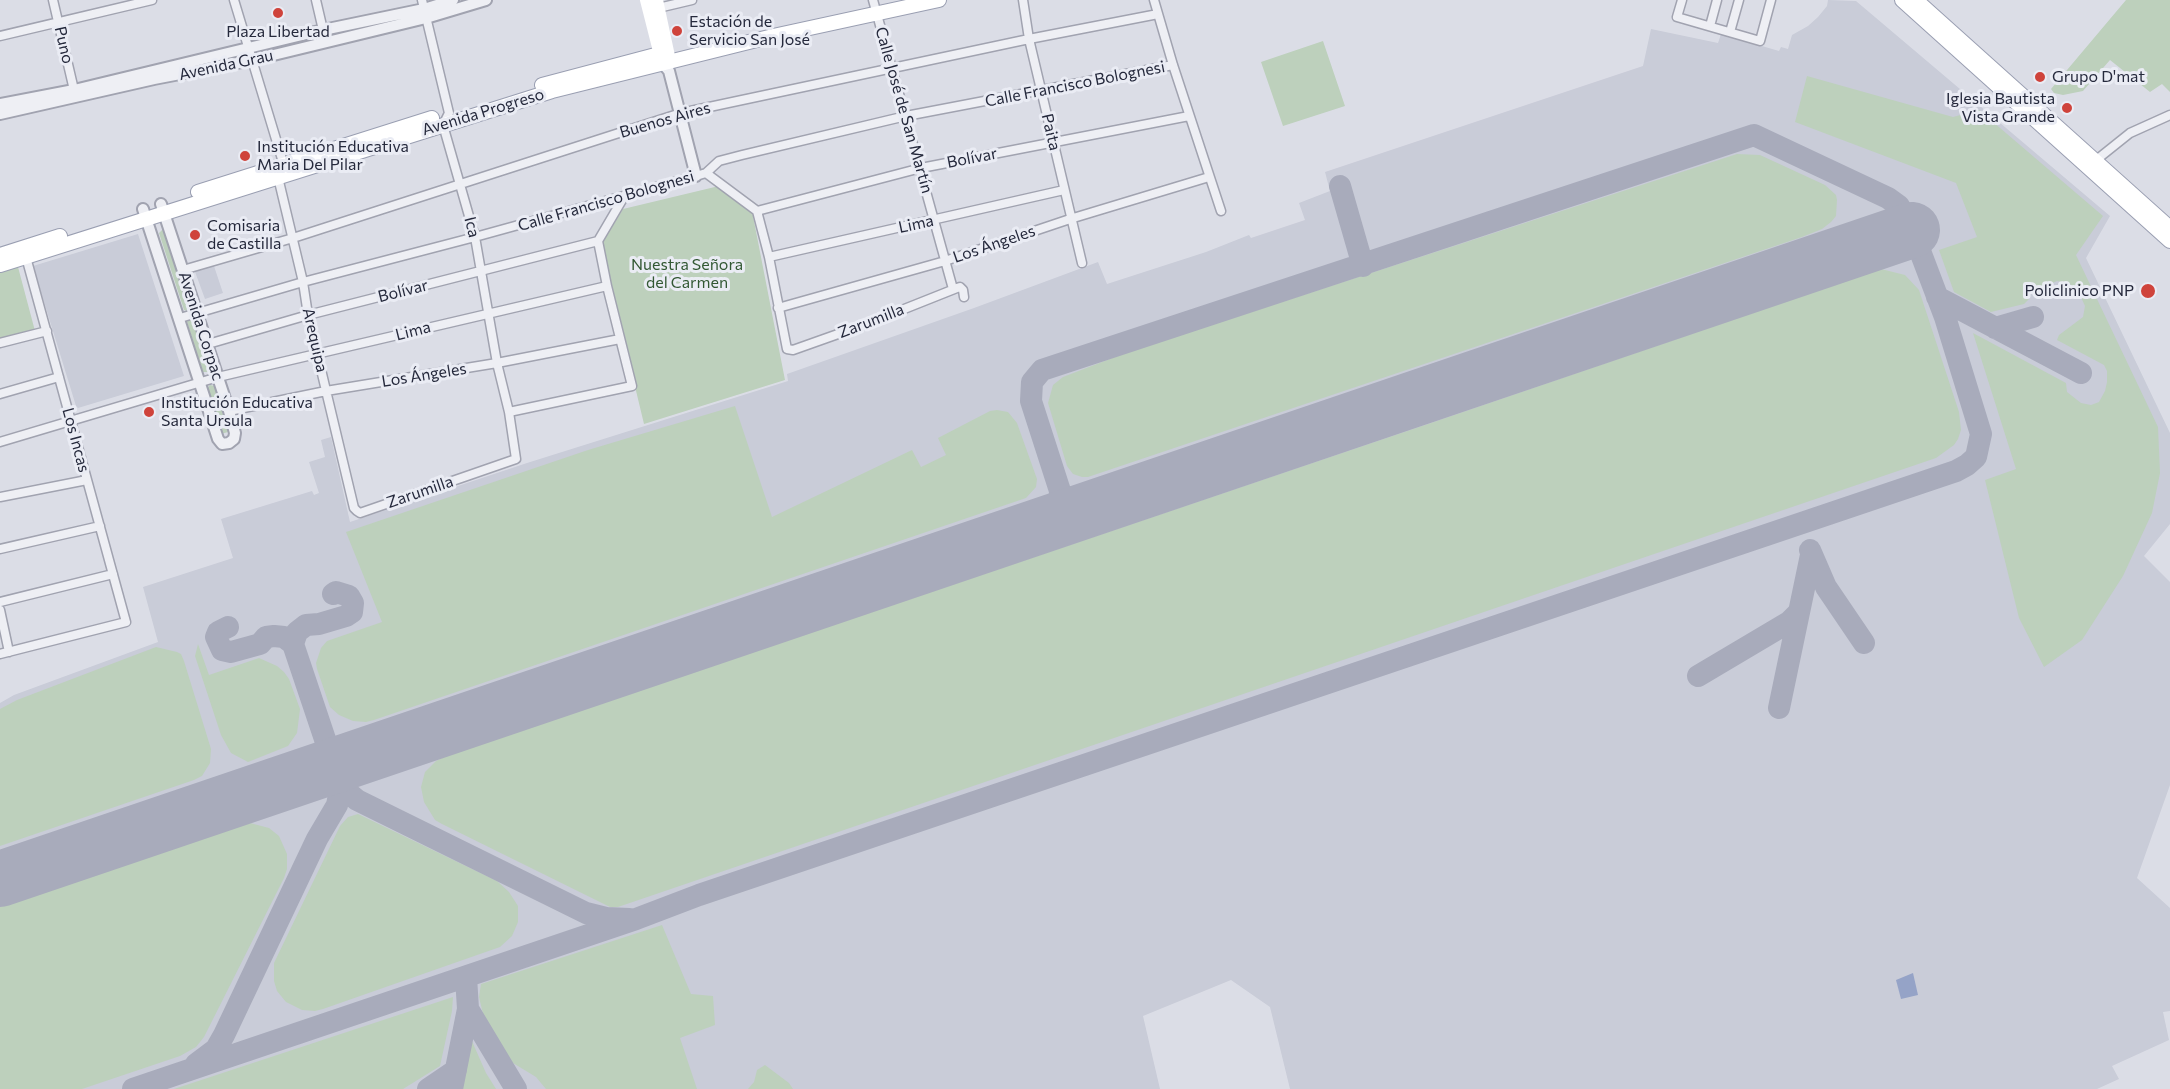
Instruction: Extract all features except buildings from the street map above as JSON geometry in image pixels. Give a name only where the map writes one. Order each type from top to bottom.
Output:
[{"type":"main road","name":"Avenida Progreso","points":[[0,255],[162,208],[446,119],[556,80],[666,60],[899,0]]},
{"type":"main road","name":"Avenida Progreso","points":[[875,6],[939,0]]},
{"type":"main road","points":[[1902,0],[2168,233]]},
{"type":"main road","points":[[1916,0],[2029,109],[2095,161],[2168,233]]},
{"type":"main road","points":[[653,5],[666,60]]},
{"type":"main road","name":"Avenida Progreso","points":[[0,265],[145,213]]},
{"type":"street","name":"Puno","points":[[53,0],[74,90]]},
{"type":"street","points":[[0,36],[152,0]]},
{"type":"street","name":"Arequipa","points":[[234,0],[281,170],[308,315],[354,508],[357,511]]},
{"type":"street","points":[[316,0],[323,30]]},
{"type":"street","name":"Avenida Grau","points":[[0,114],[251,55],[453,0]]},
{"type":"street","name":"Avenida Grau","points":[[0,104],[251,55],[323,30],[424,9],[486,0]]},
{"type":"street","points":[[653,5],[692,0]]},
{"type":"street","name":"Paita","points":[[1023,0],[1029,39],[1082,263]]},
{"type":"street","points":[[1154,0],[1221,211]]},
{"type":"street","points":[[1682,0],[1677,17],[1760,41],[1772,0]]},
{"type":"street","points":[[1710,26],[1717,0]]},
{"type":"street","points":[[1730,32],[1739,0]]},
{"type":"street","name":"Calle José de San Martín","points":[[875,6],[953,289]]},
{"type":"street","name":"Ica","points":[[424,9],[446,119],[476,237],[480,271],[497,363],[509,412],[516,459]]},
{"type":"street","name":"Buenos Aires","points":[[183,270],[293,238],[681,114],[1029,39],[1158,14]]},
{"type":"street","points":[[666,60],[701,174],[757,211],[769,257],[778,308]]},
{"type":"street","name":"Calle Francisco Bolognesi","points":[[180,318],[303,282],[476,237],[701,174],[719,161],[742,155],[906,116],[1173,65]]},
{"type":"street","points":[[2095,161],[2130,133],[2170,115]]},
{"type":"street","name":"Bolívar","points":[[757,211],[921,168],[1189,116]]},
{"type":"street","name":"Los Ángeles","points":[[778,308],[945,261],[1070,219],[1209,177]]},
{"type":"street","name":"Lima","points":[[769,257],[1064,190]]},
{"type":"street","points":[[509,412],[631,387],[598,241],[625,195]]},
{"type":"street","name":"Avenida Corpac","points":[[145,213],[218,439],[222,444],[229,443],[235,436],[229,411],[162,208]]},
{"type":"street","name":"Bolívar","points":[[208,344],[308,315],[598,241]]},
{"type":"street","name":"Los Incas","points":[[4,653],[126,622],[26,257]]},
{"type":"street","name":"Lima","points":[[0,441],[218,377],[607,286]]},
{"type":"street","points":[[953,289],[962,288],[964,297]]},
{"type":"street","name":"Zarumilla","points":[[778,308],[787,349],[793,350],[953,289]]},
{"type":"street","points":[[0,344],[47,331]]},
{"type":"street","name":"Los Ángeles","points":[[229,411],[326,391],[497,363],[620,339]]},
{"type":"street","points":[[0,394],[59,377]]},
{"type":"street","name":"Zarumilla","points":[[357,511],[360,513],[516,459]]},
{"type":"street","points":[[0,497],[87,480]]},
{"type":"street","points":[[0,549],[100,526]]},
{"type":"street","points":[[0,602],[113,574]]},
{"type":"street","points":[[0,610],[4,653]]},
{"type":"shaded area","points":[[1828,0],[1856,1],[2110,216],[2086,258],[2170,433],[2170,524],[2144,556],[2170,582],[2170,785],[2137,878],[2170,908],[2170,1011],[2163,1012],[2169,1040],[2112,1066],[2119,1079],[2097,1089],[1290,1089],[1270,1007],[1231,980],[1143,1016],[1160,1089],[0,1089],[0,703],[14,695],[158,642],[143,587],[233,558],[221,519],[312,491],[314,495],[319,493],[309,462],[325,457],[321,440],[331,437],[350,522],[527,463],[788,381],[787,374],[1098,262],[1107,284],[1206,252],[1249,235],[1251,238],[1305,220],[1299,203],[1330,191],[1325,172],[1643,66],[1651,29],[1718,43],[1721,34],[1779,51],[1781,47],[1788,49],[1792,35],[1818,17],[1827,6]]},
{"type":"shaded area","points":[[138,234],[184,376],[78,408],[33,266]]},
{"type":"shaded area","points":[[213,263],[223,293],[205,299],[194,269]]},
{"type":"green space","points":[[2126,0],[2170,0],[2170,92],[2162,84],[2150,92],[2110,60],[2083,91],[2063,95],[2054,93],[2051,89]]},
{"type":"green space","points":[[1323,41],[1345,106],[1283,126],[1261,62]]},
{"type":"green space","points":[[1807,76],[1953,117],[1979,110],[2103,216],[2076,255],[2158,427],[2160,473],[2152,513],[2123,576],[2082,640],[2044,667],[2019,618],[1985,480],[2016,469],[1973,333],[2066,383],[2067,392],[2081,403],[2091,405],[2099,402],[2105,391],[2107,371],[2104,365],[2057,340],[2059,335],[2083,317],[2085,306],[2079,293],[2069,283],[2057,281],[2028,294],[2029,299],[2024,304],[1991,312],[1954,292],[1939,250],[1977,237],[1956,183],[1795,122]]},
{"type":"green space","points":[[1737,154],[1760,155],[1825,185],[1836,195],[1836,216],[1822,229],[1802,237],[1088,477],[1073,474],[1067,466],[1048,403],[1053,385],[1063,377],[1128,352]]},
{"type":"green space","name":"Nuestra Señora del Carmen","points":[[719,186],[752,211],[785,380],[644,424],[601,245],[623,209]]},
{"type":"green space","points":[[162,230],[165,231],[190,308],[188,311],[184,310],[159,233]]},
{"type":"green space","points":[[18,267],[35,331],[0,339],[0,273]]},
{"type":"green space","points":[[1881,269],[1905,275],[1919,290],[1959,412],[1961,430],[1958,439],[1954,445],[1936,458],[618,907],[610,907],[442,824],[435,820],[424,802],[421,787],[425,772],[436,761],[448,755]]},
{"type":"green space","points":[[188,319],[194,320],[208,372],[203,372]]},
{"type":"green space","points":[[210,385],[215,386],[228,432],[221,434],[207,388]]},
{"type":"green space","points":[[735,406],[772,517],[912,450],[921,467],[946,455],[938,438],[990,411],[997,410],[1008,412],[1017,423],[1037,479],[1036,487],[1026,498],[374,720],[353,721],[339,715],[330,707],[316,663],[321,648],[327,641],[382,622],[346,532],[588,450]]},
{"type":"green space","points":[[198,644],[209,675],[259,658],[277,666],[284,672],[289,679],[300,709],[297,733],[288,746],[248,762],[231,753],[221,735],[195,656]]},
{"type":"green space","points":[[156,647],[181,654],[184,661],[211,749],[210,763],[202,776],[0,846],[0,709],[17,700]]},
{"type":"green space","points":[[358,814],[497,881],[509,892],[518,906],[518,922],[512,936],[500,947],[323,1009],[302,1010],[286,1002],[277,991],[274,981],[274,963],[340,826],[348,817]]},
{"type":"green space","points":[[250,823],[269,828],[279,836],[287,854],[287,869],[204,1037],[196,1047],[180,1056],[82,1089],[0,1089],[0,907]]},
{"type":"green space","points":[[662,925],[691,994],[713,996],[715,1025],[680,1038],[697,1089],[546,1089],[536,1077],[513,1063],[484,1018],[479,997],[481,984]]},
{"type":"green space","points":[[453,997],[440,1066],[403,1089],[174,1089]]},
{"type":"green space","points":[[471,1039],[486,1073],[496,1089],[462,1089]]},
{"type":"green space","points":[[765,1065],[789,1083],[793,1089],[748,1089],[754,1082],[757,1070]]},
{"type":"water","points":[[1913,973],[1918,995],[1901,999],[1896,980]]},
{"type":"taxiway","points":[[133,1089],[636,919],[699,895],[1956,471],[1976,457],[1981,434],[1945,317],[1912,230],[1899,206],[1888,198],[1754,135],[1042,370],[1032,382],[1031,401],[1060,491],[1070,503],[1084,511]]},
{"type":"taxiway","points":[[1340,186],[1363,266]]},
{"type":"taxiway","points":[[1937,297],[2081,373]]},
{"type":"taxiway","points":[[1995,328],[2033,317]]},
{"type":"taxiway","points":[[1045,524],[1059,507],[1060,491]]},
{"type":"taxiway","points":[[1810,550],[1826,587],[1864,643]]},
{"type":"taxiway","points":[[1779,708],[1811,555]]},
{"type":"taxiway","points":[[293,644],[297,632],[306,625],[319,624],[352,612],[353,603],[349,596],[336,592],[333,594]]},
{"type":"taxiway","points":[[1698,676],[1789,622],[1799,612]]},
{"type":"taxiway","points":[[196,1064],[216,1049],[224,1035],[317,839],[337,805],[340,786],[293,644],[284,637],[274,636],[266,637],[260,644],[231,652],[222,650],[216,637],[218,632],[228,627]]},
{"type":"taxiway","points":[[340,786],[357,800],[586,913],[606,918],[629,919]]},
{"type":"taxiway","points":[[466,977],[468,1009],[516,1089]]},
{"type":"taxiway","points":[[452,1089],[468,1009]]},
{"type":"taxiway","points":[[428,1089],[456,1070]]},
{"type":"runway","points":[[0,879],[1912,230]]},
{"type":"place","name":"Plaza Libertad","points":[[278,13]]},
{"type":"place","name":"Estación de Servicio San José","points":[[677,31]]},
{"type":"place","name":"Grupo D'mat","points":[[2040,77]]},
{"type":"place","name":"Iglesia Bautista Vista Grande","points":[[2067,108]]},
{"type":"place","name":"Institución Educativa Maria Del Pilar","points":[[245,156]]},
{"type":"place","name":"Comisaria de Castilla","points":[[195,235]]},
{"type":"place","name":"Policlinico PNP","points":[[2148,291]]},
{"type":"place","name":"Institución Educativa Santa Ursula","points":[[149,412]]}]
